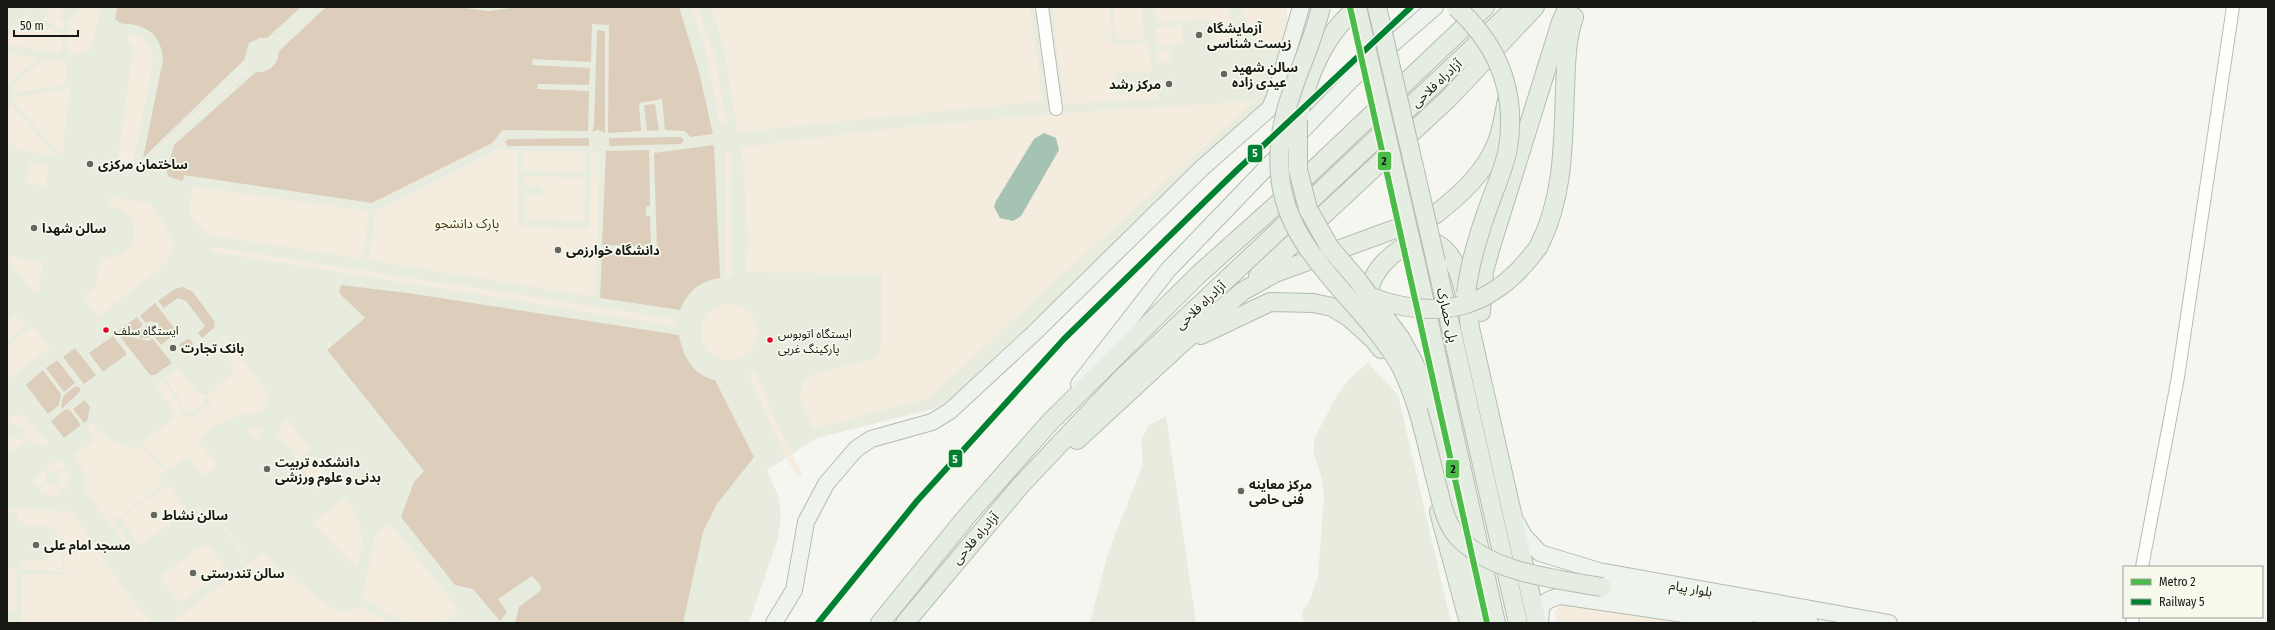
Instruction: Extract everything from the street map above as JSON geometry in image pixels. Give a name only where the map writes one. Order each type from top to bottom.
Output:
[{"type":"highway","points":[[1322,7],[1286,106],[1280,133],[1280,176],[1284,197],[1293,223],[1310,252],[1377,332],[1403,373],[1420,418],[1445,514],[1457,535],[1480,553],[1510,567],[1537,576],[1597,586]]},
{"type":"highway","points":[[1358,7],[1337,28],[1324,47],[1303,95],[1298,120],[1298,170],[1308,210],[1330,248],[1356,278],[1401,339],[1414,363],[1429,399],[1481,623]]},
{"type":"highway","name":"پل حصارک","points":[[1358,7],[1496,623]]},
{"type":"highway","name":"پل حصارک","points":[[1378,7],[1518,623]]},
{"type":"highway","points":[[1456,7],[1477,30],[1493,54],[1509,92],[1508,149],[1477,240],[1466,293]]},
{"type":"highway","name":"آزادراه فلاحی","points":[[880,623],[967,516],[1050,422],[1198,275],[1284,198],[1485,7]]},
{"type":"highway","name":"آزادراه فلاحی","points":[[905,623],[989,523],[1066,435],[1122,378],[1516,7]]},
{"type":"highway","points":[[989,523],[1182,343],[1243,291],[1449,98],[1535,7]]},
{"type":"highway","points":[[1483,384],[1486,359],[1480,320],[1484,271],[1568,7]]},
{"type":"highway","points":[[1328,275],[1352,289],[1383,302],[1415,308],[1456,307],[1479,300],[1501,286],[1521,269],[1539,246],[1553,214],[1560,179],[1567,53],[1571,26],[1577,7]]},
{"type":"highway","points":[[1243,291],[1275,273],[1396,229],[1441,209],[1468,188],[1484,166],[1497,142],[1509,92]]},
{"type":"highway","points":[[1373,339],[1368,315],[1368,292],[1374,276],[1384,263],[1407,245],[1426,242],[1437,244],[1447,253],[1454,264],[1466,293],[1470,328],[1538,623]]},
{"type":"highway","points":[[1182,343],[1270,302],[1313,303],[1332,307],[1350,318],[1373,339],[1390,360],[1401,381],[1469,623]]},
{"type":"main road","points":[[774,623],[794,590],[806,522],[826,484],[845,461],[856,449],[871,439],[932,422],[950,411],[1033,334],[1202,168],[1270,108],[1275,96],[1301,7]]},
{"type":"main road","points":[[1293,36],[1322,7]]},
{"type":"main road","points":[[1050,422],[1174,264],[1352,80],[1435,7]]},
{"type":"main road","name":"بلوار پیام","points":[[1514,516],[1524,536],[1540,553],[1562,560],[1597,586],[1746,623]]},
{"type":"main road","points":[[1538,623],[1541,607],[1545,601],[1561,596],[1568,589],[1572,579],[1569,568],[1562,560]]},
{"type":"main road","points":[[1597,586],[1810,623]]},
{"type":"main road","name":"بلوار پیام","points":[[1561,596],[1597,586],[1889,623]]},
{"type":"street","points":[[1042,7],[1056,109]]},
{"type":"street","points":[[2142,566],[2178,377],[2234,7]]},
{"type":"shaded area","name":"دانشگاه خوارزمی","points":[[7,7],[1287,7],[1287,19],[1285,42],[1269,99],[948,401],[934,409],[817,438],[767,470],[779,498],[781,515],[778,538],[749,623],[7,623]]},
{"type":"shaded area","points":[[117,7],[301,7],[267,38],[260,38],[249,43],[244,60],[143,158],[163,60],[162,53],[158,40],[149,31],[144,28],[118,22],[115,19]]},
{"type":"shaded area","points":[[326,7],[456,7],[489,11],[520,7],[679,7],[699,72],[713,134],[691,137],[684,131],[665,130],[662,99],[639,103],[641,131],[608,133],[609,25],[592,24],[591,62],[533,59],[532,65],[590,68],[589,85],[538,84],[537,89],[589,91],[588,131],[503,130],[492,143],[372,203],[184,175],[183,181],[169,177],[165,168],[169,163],[174,145],[256,72],[265,71],[272,67],[277,60],[279,51]]},
{"type":"shaded area","points":[[597,30],[605,31],[605,133],[598,130],[592,132],[594,125]]},
{"type":"shaded area","points":[[655,104],[659,130],[647,131],[644,105]]},
{"type":"shaded area","points":[[1044,133],[1056,138],[1059,150],[1021,216],[1013,221],[1000,218],[994,207],[996,201],[1034,139]]},
{"type":"shaded area","points":[[681,137],[684,140],[681,144],[609,146],[609,138]]},
{"type":"shaded area","points":[[589,138],[589,146],[508,146],[505,142],[508,139]]},
{"type":"shaded area","points":[[714,145],[720,278],[701,284],[691,292],[680,310],[600,298],[602,252],[657,251],[654,153]]},
{"type":"shaded area","points":[[649,150],[650,206],[646,207],[646,216],[650,216],[651,246],[602,245],[606,151]]},
{"type":"shaded area","points":[[341,285],[408,293],[679,335],[683,351],[690,364],[707,378],[715,380],[754,457],[717,504],[703,532],[683,623],[515,623],[519,607],[540,591],[541,586],[532,576],[498,599],[507,612],[500,621],[473,589],[455,585],[401,517],[414,482],[424,471],[327,350],[365,318],[339,293]]},
{"type":"shaded area","points":[[183,287],[193,292],[215,322],[214,328],[202,338],[198,333],[205,326],[186,301],[178,298],[164,308],[158,301],[175,289]]},
{"type":"shaded area","points":[[155,303],[177,332],[161,345],[154,336],[159,332],[159,323],[150,321],[146,323],[140,316]]},
{"type":"shaded area","points":[[137,317],[143,325],[139,329],[138,336],[117,332]]},
{"type":"shaded area","points":[[149,324],[156,325],[156,332],[148,338],[139,338],[141,330]]},
{"type":"shaded area","points":[[118,334],[149,341],[152,338],[172,363],[155,375],[150,375]]},
{"type":"shaded area","points":[[113,336],[127,354],[103,372],[89,353]]},
{"type":"shaded area","points":[[190,339],[193,344],[183,353],[179,344]]},
{"type":"shaded area","points":[[75,348],[96,375],[84,384],[63,357]]},
{"type":"shaded area","points":[[58,361],[75,383],[64,392],[46,368]]},
{"type":"shaded area","points":[[1368,363],[1398,395],[1451,623],[1304,623],[1302,612],[1310,600],[1318,576],[1324,496],[1322,479],[1313,451],[1315,437],[1336,397],[1351,377]]},
{"type":"shaded area","points":[[43,370],[61,394],[59,405],[48,414],[26,385]]},
{"type":"shaded area","points":[[76,386],[81,389],[80,392],[62,409],[62,401],[64,396]]},
{"type":"shaded area","points":[[85,400],[90,407],[87,421],[84,423],[73,409]]},
{"type":"shaded area","points":[[66,409],[70,410],[81,425],[64,438],[51,421]]},
{"type":"shaded area","points":[[1166,416],[1196,623],[1090,623],[1108,553],[1143,465],[1141,441],[1148,426]]},
{"type":"green space","points":[[62,7],[59,18],[64,23],[63,31],[42,19],[51,8]]},
{"type":"green space","points":[[84,7],[101,7],[91,48],[84,53],[67,54],[68,21]]},
{"type":"green space","points":[[313,7],[316,7],[276,42],[276,41]]},
{"type":"green space","points":[[691,7],[697,7],[715,56],[726,123],[724,125],[720,123],[706,52]]},
{"type":"green space","points":[[711,7],[1030,7],[1043,101],[738,132],[723,44]]},
{"type":"green space","points":[[1052,7],[1110,7],[1112,44],[1147,43],[1153,72],[1115,73],[1117,95],[1157,92],[1158,99],[1064,104]]},
{"type":"green space","points":[[1114,7],[1142,7],[1144,39],[1116,39]]},
{"type":"green space","points":[[1155,7],[1227,7],[1243,45],[1213,45],[1210,19],[1156,23]]},
{"type":"green space","points":[[1240,7],[1287,7],[1285,42],[1258,44]]},
{"type":"green space","points":[[25,13],[33,19],[27,26],[17,24]]},
{"type":"green space","points":[[37,21],[63,35],[61,54],[7,44],[7,35],[13,26],[26,30],[32,27]]},
{"type":"green space","points":[[1182,25],[1183,44],[1156,46],[1156,28]]},
{"type":"green space","points":[[129,34],[140,37],[150,46],[153,62],[133,165],[129,164],[124,167],[117,166],[134,45],[127,43]]},
{"type":"green space","points":[[1157,51],[1171,51],[1170,62],[1157,63]]},
{"type":"green space","points":[[7,53],[39,58],[7,84]]},
{"type":"green space","points":[[45,59],[66,62],[67,79],[64,85],[15,93],[10,86]]},
{"type":"green space","points":[[247,69],[246,73],[157,152],[157,164],[156,151]]},
{"type":"green space","points":[[70,88],[62,157],[12,100],[16,97]]},
{"type":"green space","points":[[1255,101],[1056,280],[929,398],[813,429],[800,396],[804,381],[816,373],[876,358],[882,344],[882,274],[746,272],[748,241],[742,147],[914,126],[1080,112]]},
{"type":"green space","points":[[10,103],[57,157],[16,149],[7,138]]},
{"type":"green space","name":"پارک دانشجو","points":[[496,150],[518,150],[519,226],[589,229],[592,151],[600,153],[595,297],[369,260],[376,211]]},
{"type":"green space","points":[[523,151],[585,151],[585,172],[523,170]]},
{"type":"green space","points":[[729,151],[731,153],[732,275],[728,277],[725,275],[727,185],[725,153]]},
{"type":"green space","points":[[30,163],[49,167],[45,187],[25,182]]},
{"type":"green space","points":[[524,176],[585,178],[584,221],[525,220],[524,195],[543,195],[542,186],[524,185]]},
{"type":"green space","points":[[192,186],[369,211],[363,259],[208,235],[190,216]]},
{"type":"green space","points":[[111,197],[150,203],[170,233],[174,249],[164,265],[98,317],[83,297],[95,288],[101,257],[114,257],[124,252],[131,245],[135,236],[135,227],[131,218],[123,211],[110,206]]},
{"type":"green space","points":[[214,247],[674,319],[676,323],[674,326],[213,252],[211,249]]},
{"type":"green space","points":[[19,256],[20,259],[42,262],[39,291],[35,294],[8,259]]},
{"type":"green space","points":[[723,304],[735,304],[745,308],[753,316],[757,326],[757,338],[753,348],[745,356],[735,360],[723,360],[713,356],[705,348],[701,338],[701,326],[705,316],[713,308]]},
{"type":"green space","points":[[15,314],[26,326],[10,338],[7,335],[7,321]]},
{"type":"green space","points":[[34,327],[50,348],[7,380],[7,346]]},
{"type":"green space","points":[[224,335],[269,396],[262,412],[245,414],[228,419],[213,427],[200,439],[201,445],[216,463],[215,467],[203,477],[187,457],[170,470],[141,444],[173,418],[171,407],[157,387],[157,384],[162,380],[178,401],[180,413],[191,417],[196,423],[197,421],[193,416],[206,406],[211,412],[213,410],[209,405],[208,397],[205,397],[205,403],[191,413],[182,410],[181,401],[165,378],[178,368],[198,394],[208,395],[234,373]]},
{"type":"green space","points":[[751,372],[755,372],[777,424],[802,474],[800,477],[797,477],[783,452],[749,375]]},
{"type":"green space","points":[[20,415],[31,420],[23,427],[15,425],[7,417]]},
{"type":"green space","points":[[284,420],[288,420],[311,450],[296,462],[292,448],[277,437]]},
{"type":"green space","points":[[32,422],[39,431],[26,441],[23,437],[25,434],[24,429]]},
{"type":"green space","points":[[92,423],[101,433],[115,443],[125,447],[140,447],[167,471],[158,477],[160,486],[113,521],[133,548],[130,550],[84,490],[85,474],[74,456],[95,440],[87,427]]},
{"type":"green space","points":[[252,427],[263,429],[259,439],[256,440],[247,430]]},
{"type":"green space","points":[[40,433],[48,443],[44,446],[27,443]]},
{"type":"green space","points":[[13,437],[21,439],[24,442],[10,453],[7,449],[7,442]]},
{"type":"green space","points":[[313,455],[332,479],[331,482],[319,490],[300,466]]},
{"type":"green space","points":[[59,458],[66,466],[57,473],[49,472],[46,468]]},
{"type":"green space","points":[[44,469],[47,473],[46,482],[37,488],[31,480]]},
{"type":"green space","points":[[67,469],[70,481],[64,492],[57,484],[59,475]]},
{"type":"green space","points":[[47,484],[56,485],[62,493],[53,496],[44,494],[39,490]]},
{"type":"green space","name":"سالن نشاط","points":[[168,484],[187,512],[140,545],[121,518]]},
{"type":"green space","points":[[344,498],[356,515],[361,531],[362,539],[360,558],[357,568],[313,523]]},
{"type":"green space","points":[[8,508],[60,511],[62,572],[18,569],[24,560],[44,560],[53,556],[58,546],[59,538],[56,534],[56,530],[50,526],[32,527],[18,520],[17,512],[8,512]]},
{"type":"green space","points":[[72,511],[136,605],[156,623],[21,623],[21,574],[65,575],[61,512]]},
{"type":"green space","points":[[217,515],[246,555],[244,556],[215,516]]},
{"type":"green space","points":[[385,525],[393,527],[458,609],[457,613],[432,624],[419,623],[404,619],[402,622],[362,598],[375,537]]},
{"type":"green space","name":"سالن تندرستی","points":[[207,543],[227,570],[179,603],[160,576]]},
{"type":"green space","points":[[263,553],[278,569],[290,575],[332,608],[350,612],[361,606],[390,623],[176,623],[173,621]]},
{"type":"green space","points":[[11,567],[16,568],[17,611],[9,611],[7,607],[7,576]]},
{"type":"green space","points":[[1565,603],[1685,623],[1556,623],[1554,611]]},
{"type":"metro line","name":"2","points":[[1350,7],[1487,623]]},
{"type":"rail line","name":"5","points":[[818,623],[917,501],[1064,339],[1235,172],[1411,7]]},
{"type":"place","name":"آزمایشگاه زیست شناسی","points":[[1199,35]]},
{"type":"place","name":"سالن شهید عیدی زاده","points":[[1224,74]]},
{"type":"place","name":"مرکز رشد","points":[[1169,84]]},
{"type":"place","name":"ساختمان مرکزی","points":[[90,164]]},
{"type":"place","name":"سالن شهدا","points":[[34,228]]},
{"type":"place","name":"دانشگاه خوارزمی","points":[[558,250]]},
{"type":"place","name":"ایستگاه سلف","points":[[106,330]]},
{"type":"place","name":"ایستگاه اتوبوس پارکینگ غربی","points":[[770,340]]},
{"type":"place","name":"بانک تجارت","points":[[173,348]]},
{"type":"place","name":"دانشکده تربیت بدنی و علوم ورزشی","points":[[267,469]]},
{"type":"place","name":"مرکز معاینه فنی حامی","points":[[1241,491]]},
{"type":"place","name":"سالن نشاط","points":[[154,515]]},
{"type":"place","name":"مسجد امام علی","points":[[36,545]]},
{"type":"place","name":"سالن تندرستی","points":[[193,573]]}]
